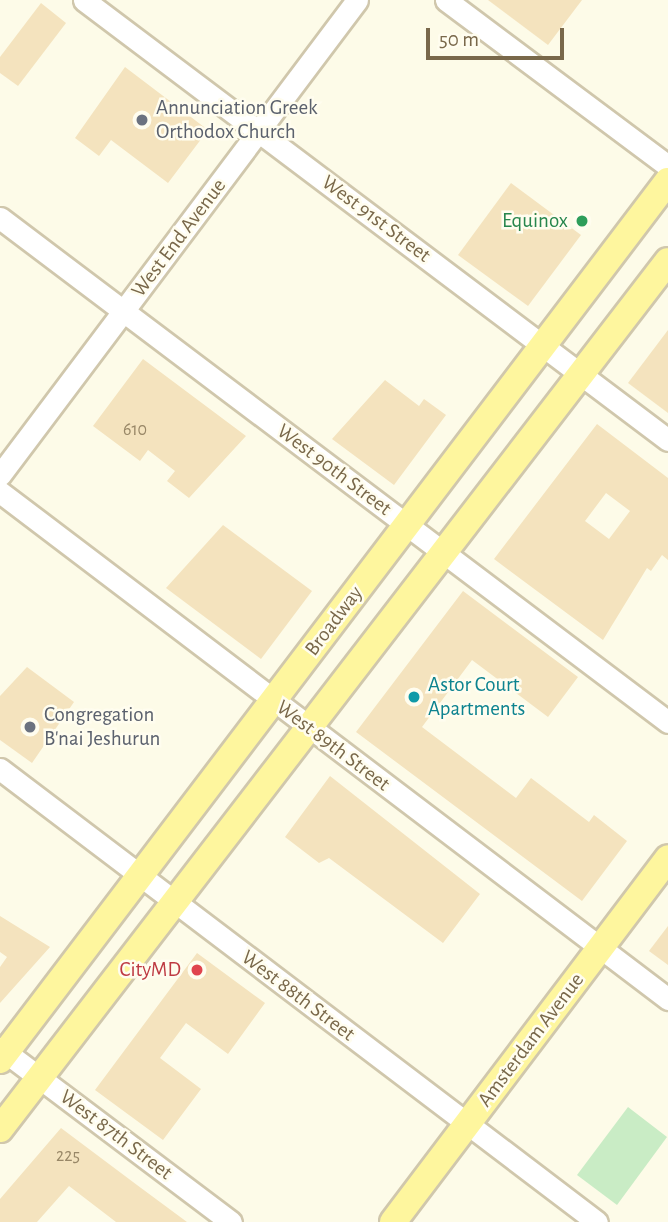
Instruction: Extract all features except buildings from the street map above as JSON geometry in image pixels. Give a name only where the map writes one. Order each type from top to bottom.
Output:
[{"type":"main road","name":"Broadway","points":[[2,1054],[141,876],[668,181]]},
{"type":"main road","points":[[0,1129],[43,1080],[668,261]]},
{"type":"main road","name":"Amsterdam Avenue","points":[[393,1222],[668,858]]},
{"type":"street","name":"West 91st Street","points":[[84,0],[668,440]]},
{"type":"street","name":"West End Avenue","points":[[0,475],[357,0]]},
{"type":"street","points":[[446,0],[668,166]]},
{"type":"street","name":"West 90th Street","points":[[0,218],[668,722]]},
{"type":"street","name":"West 89th Street","points":[[0,492],[668,999]]},
{"type":"street","name":"West 88th Street","points":[[0,769],[597,1222]]},
{"type":"street","name":"West 87th Street","points":[[2,1054],[43,1080],[231,1222]]},
{"type":"green space","points":[[628,1107],[667,1137],[617,1205],[577,1175]]},
{"type":"place","name":"Annunciation Greek Orthodox Church","points":[[142,120]]},
{"type":"place","name":"Equinox","points":[[582,221]]},
{"type":"place","name":"Astor Court Apartments","points":[[414,697]]},
{"type":"place","name":"Congregation B'nai Jeshurun","points":[[30,727]]},
{"type":"place","name":"CityMD","points":[[197,970]]}]
